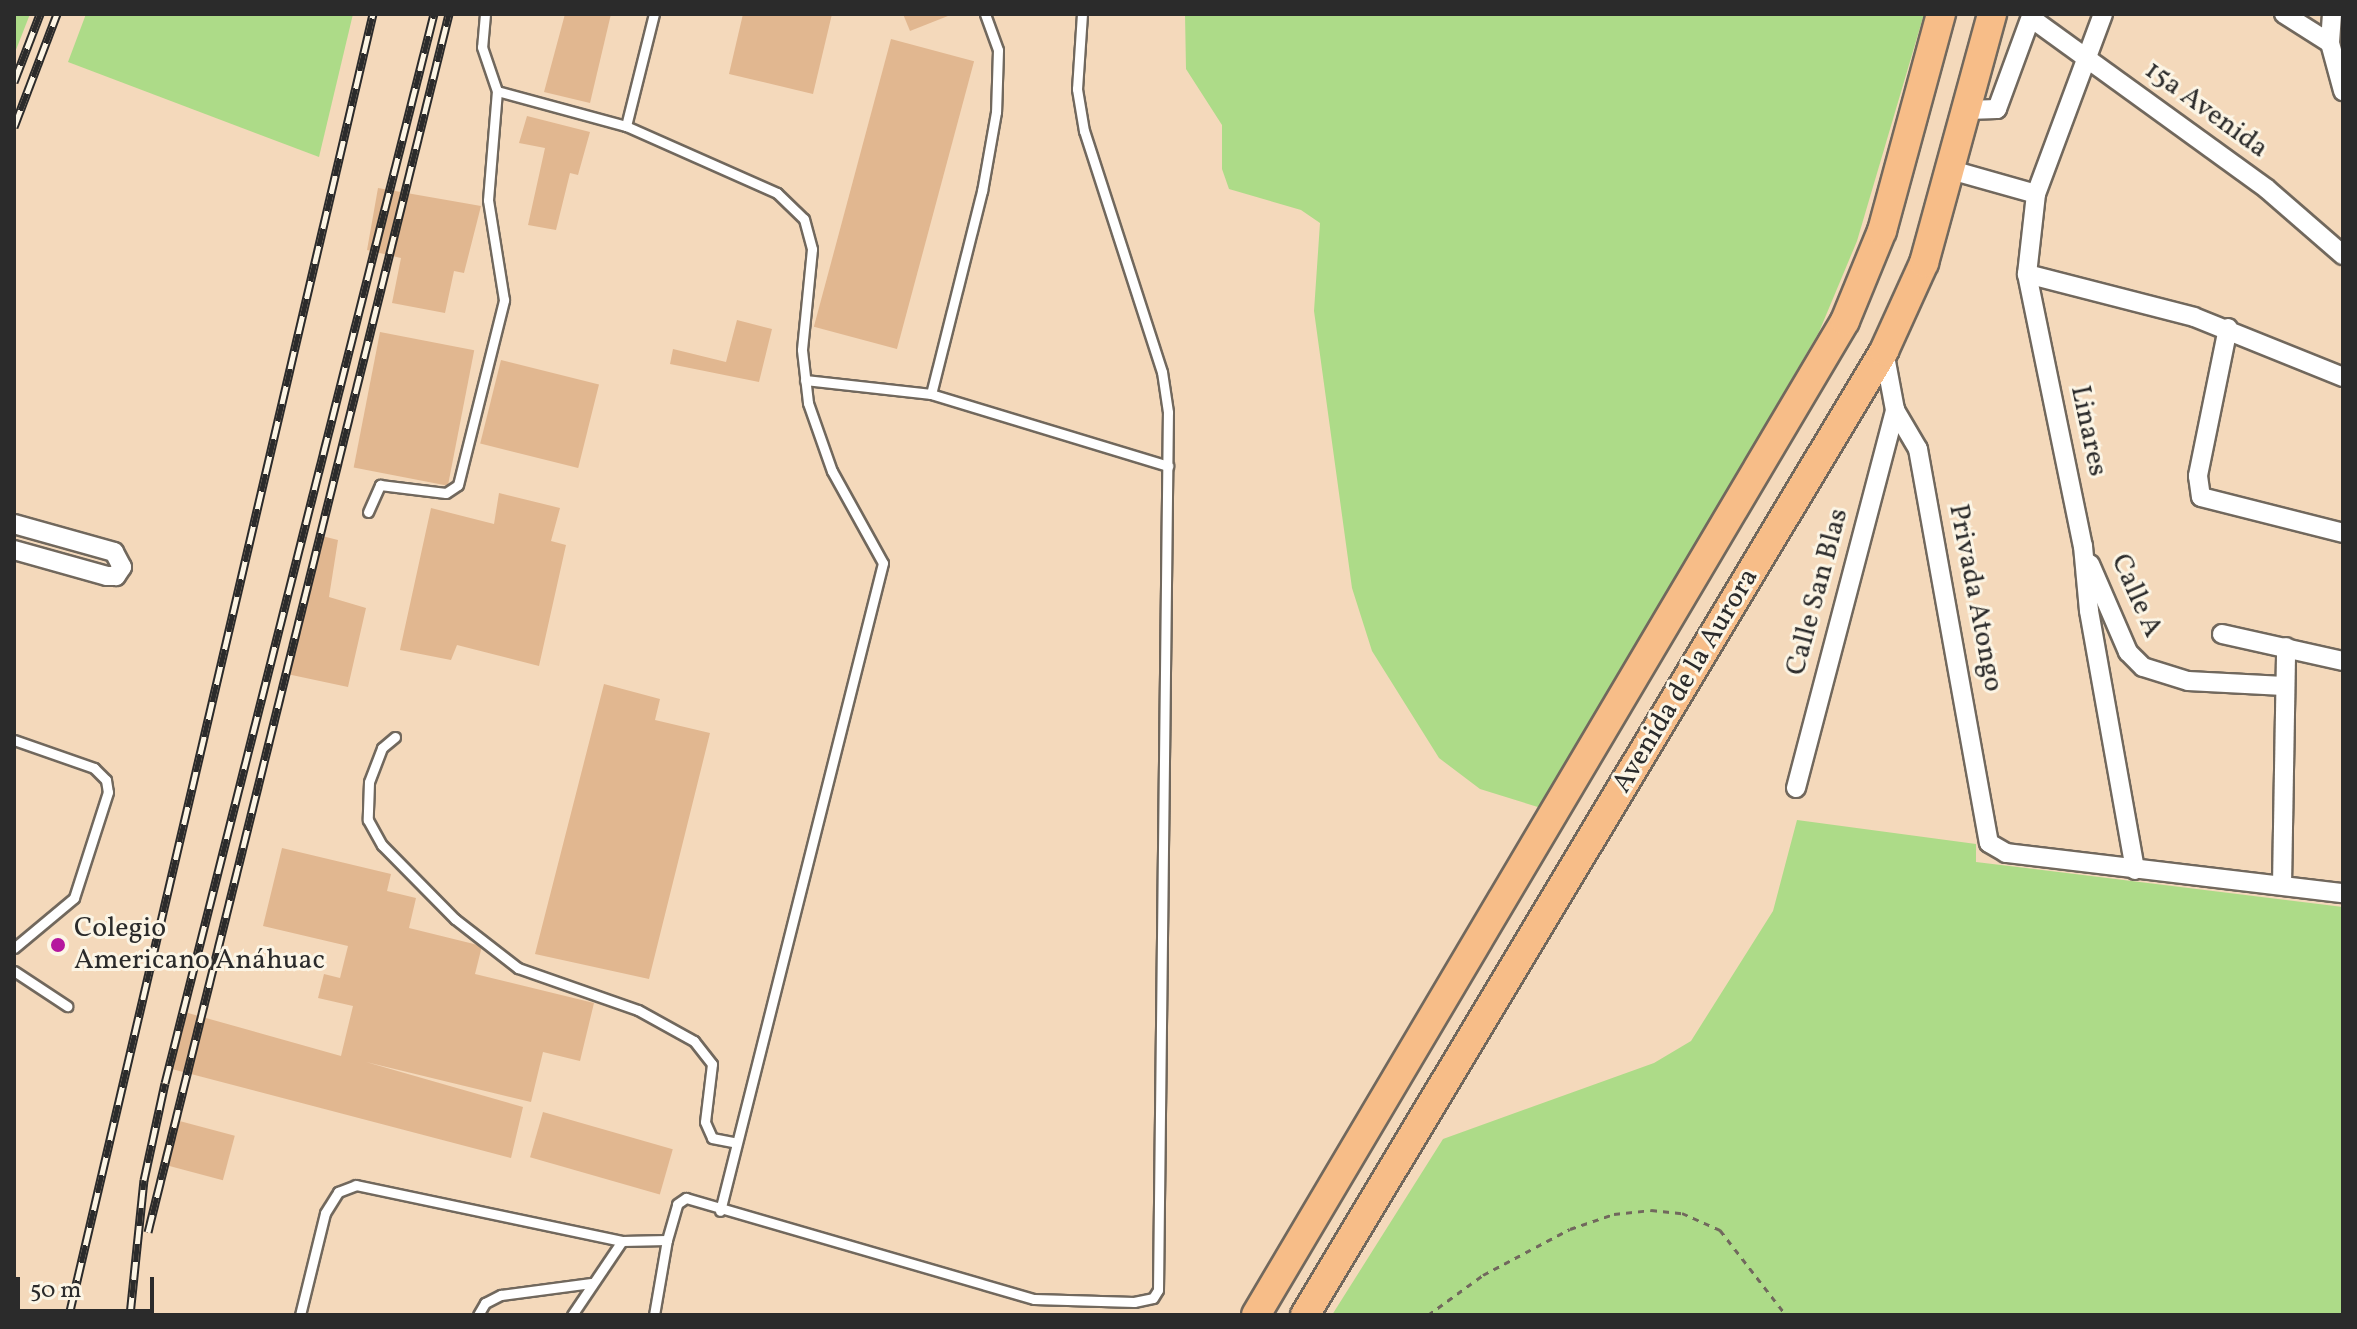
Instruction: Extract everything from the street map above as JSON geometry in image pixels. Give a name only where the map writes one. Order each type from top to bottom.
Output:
[{"type":"main road","name":"Avenida de la Aurora","points":[[1256,1315],[1845,321],[1882,231],[1941,15]]},
{"type":"main road","name":"Avenida de la Aurora","points":[[1305,1315],[1884,351],[1924,263],[1967,110],[1986,20]]},
{"type":"street","name":"Linares","points":[[2103,14],[2036,194],[2027,274],[2083,546],[2089,611],[2135,870]]},
{"type":"street","points":[[2284,14],[2330,43]]},
{"type":"street","points":[[2332,14],[2330,43],[2343,91]]},
{"type":"street","name":"15a Avenida","points":[[2031,16],[2267,189],[2343,255]]},
{"type":"street","points":[[1967,110],[1997,109],[2031,16]]},
{"type":"street","points":[[1951,170],[2036,194]]},
{"type":"street","points":[[2027,274],[2228,328],[2343,377]]},
{"type":"street","points":[[2228,328],[2198,476],[2201,497],[2343,533]]},
{"type":"street","name":"Privada Atongo","points":[[1884,351],[1895,410],[1918,449],[1989,843],[2006,853],[2135,870]]},
{"type":"street","name":"Calle San Blas","points":[[1796,788],[1895,410]]},
{"type":"street","points":[[14,524],[114,552],[122,567],[116,576],[107,576],[14,550]]},
{"type":"street","points":[[33,555],[40,531]]},
{"type":"street","name":"Calle A","points":[[2083,546],[2128,652],[2143,667],[2188,681],[2284,686]]},
{"type":"street","points":[[2222,634],[2343,661]]},
{"type":"street","points":[[2282,885],[2286,647]]},
{"type":"street","points":[[2135,870],[2343,893]]},
{"type":"lane","points":[[368,512],[380,485],[446,493],[458,485],[504,300],[488,200],[497,91],[482,47],[485,14]]},
{"type":"lane","points":[[626,126],[654,14]]},
{"type":"lane","points":[[931,394],[982,191],[996,112],[998,50],[985,14]]},
{"type":"lane","points":[[654,1315],[667,1240],[684,1199],[1034,1299],[1134,1302],[1153,1298],[1158,1290],[1168,466],[1162,372],[1084,131],[1077,89],[1082,14]]},
{"type":"lane","points":[[497,91],[626,126],[764,186],[799,211],[812,249],[803,325],[805,380],[832,471],[883,563],[720,1211]]},
{"type":"lane","points":[[805,380],[931,394],[1168,466]]},
{"type":"lane","points":[[395,737],[382,748],[369,782],[368,820],[382,845],[455,919],[518,968],[638,1010],[694,1041],[712,1064],[705,1122],[712,1138],[737,1143]]},
{"type":"lane","points":[[14,740],[94,768],[106,780],[108,792],[74,898],[14,948]]},
{"type":"lane","points":[[14,971],[67,1006]]},
{"type":"lane","points":[[300,1315],[325,1213],[338,1192],[356,1185],[622,1241],[667,1240]]},
{"type":"lane","points":[[572,1315],[622,1241]]},
{"type":"lane","points":[[478,1315],[485,1303],[501,1295],[591,1283]]},
{"type":"path","points":[[1428,1315],[1483,1275],[1570,1229],[1614,1214],[1651,1210],[1682,1213],[1720,1230],[1786,1315]]},
{"type":"green space","points":[[14,14],[30,14],[14,55]]},
{"type":"green space","points":[[86,14],[353,14],[319,157],[68,62]]},
{"type":"green space","points":[[1185,14],[1924,14],[1857,241],[1819,332],[1541,808],[1480,789],[1439,758],[1372,651],[1352,588],[1314,311],[1320,223],[1301,210],[1229,189],[1222,169],[1222,125],[1186,69]]},
{"type":"green space","points":[[1797,820],[1976,844],[1976,862],[2343,907],[2343,1315],[1332,1315],[1443,1139],[1654,1063],[1691,1041],[1773,911]]},
{"type":"building","points":[[565,14],[611,14],[590,103],[544,92]]},
{"type":"building","points":[[743,14],[832,14],[813,94],[729,74]]},
{"type":"building","points":[[903,14],[953,14],[910,31]]},
{"type":"building","points":[[891,39],[974,61],[897,349],[814,327]]},
{"type":"building","points":[[527,116],[590,132],[578,175],[570,173],[556,230],[528,225],[545,148],[519,143]]},
{"type":"building","points":[[378,188],[481,206],[464,273],[454,271],[445,313],[392,303],[401,258],[367,250]]},
{"type":"building","points":[[737,320],[772,329],[759,382],[670,364],[673,349],[726,362]]},
{"type":"building","points":[[380,332],[474,350],[448,486],[354,467]]},
{"type":"building","points":[[501,360],[599,384],[578,468],[480,443]]},
{"type":"building","points":[[499,493],[560,508],[551,541],[566,545],[539,666],[457,645],[451,660],[400,650],[431,508],[494,524]]},
{"type":"building","points":[[318,535],[338,540],[329,597],[366,608],[348,687],[287,674]]},
{"type":"building","points":[[604,684],[660,699],[655,720],[710,733],[649,979],[535,954]]},
{"type":"building","points":[[282,848],[391,874],[387,891],[416,898],[409,928],[482,946],[475,974],[594,1003],[580,1061],[543,1052],[531,1102],[366,1062],[523,1107],[511,1158],[168,1068],[181,1011],[341,1056],[353,1006],[318,998],[324,974],[340,978],[348,946],[263,926]]},
{"type":"building","points":[[543,1112],[673,1149],[660,1194],[530,1157]]},
{"type":"building","points":[[172,1119],[235,1136],[223,1180],[160,1163]]},
{"type":"railway","points":[[14,82],[40,14]]},
{"type":"railway","points":[[14,127],[57,14]]},
{"type":"railway","points":[[69,1315],[373,14]]},
{"type":"railway","points":[[130,1315],[144,1180],[165,1083],[434,14]]},
{"type":"railway","points":[[148,1232],[449,14]]},
{"type":"place","name":"Colegio Americano Anáhuac","points":[[58,945]]}]
